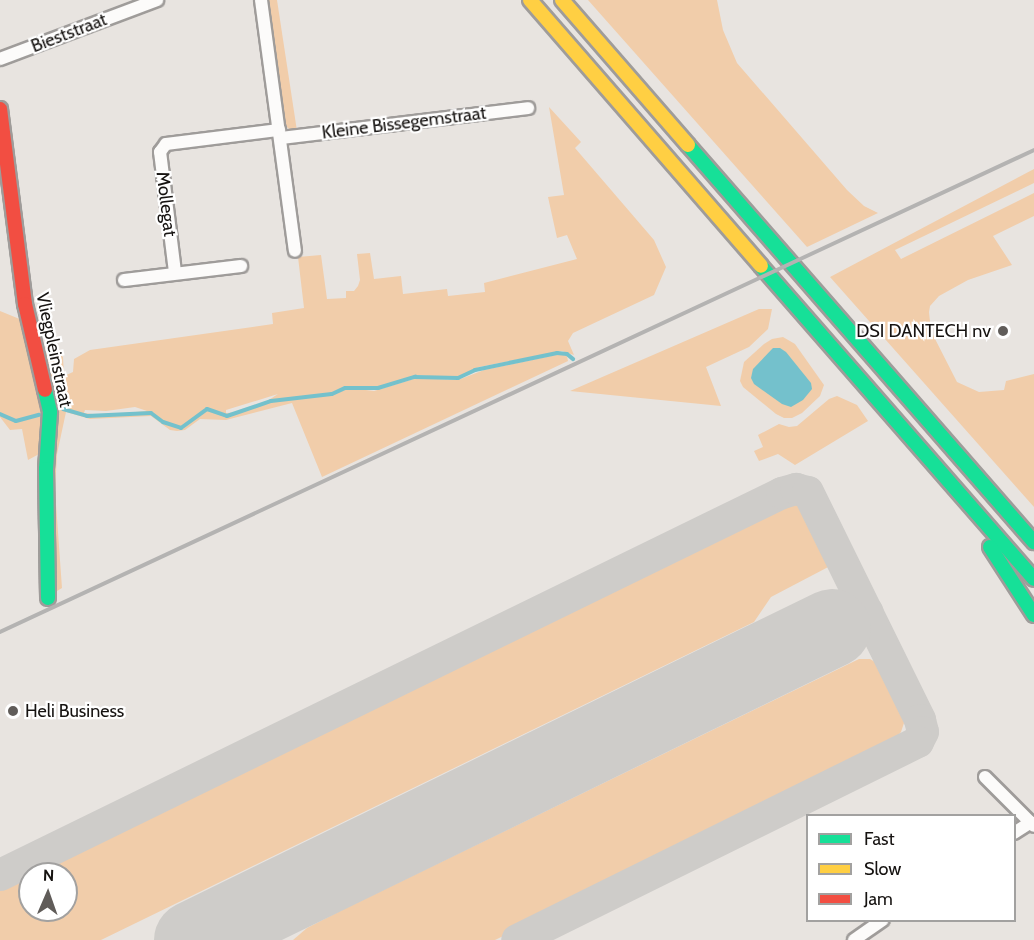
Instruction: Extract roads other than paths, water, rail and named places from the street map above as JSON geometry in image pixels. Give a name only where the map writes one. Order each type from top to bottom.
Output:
[{"type":"main road","points":[[530,0],[1034,579]]},
{"type":"main road","points":[[564,0],[1034,542]]},
{"type":"main road","name":"Vliegpleinstraat","points":[[0,110],[26,304],[50,412],[50,440],[46,470],[48,598]]},
{"type":"main road","points":[[972,468],[1034,526]]},
{"type":"main road","points":[[945,476],[1034,615]]},
{"type":"street","name":"Bieststraat","points":[[0,59],[136,4],[157,0]]},
{"type":"street","points":[[261,0],[295,251]]},
{"type":"street","name":"Kleine Bissegemstraat","points":[[280,134],[528,108]]},
{"type":"street","name":"Mollegat","points":[[175,272],[160,152],[166,144],[280,134]]},
{"type":"street","points":[[124,280],[175,272],[241,266]]},
{"type":"street","points":[[985,777],[1032,824],[1016,832]]},
{"type":"street","points":[[854,940],[881,922]]},
{"type":"water","points":[[773,348],[780,348],[786,352],[811,383],[812,389],[803,400],[791,407],[782,404],[754,384],[751,378],[753,369]]},
{"type":"waterway","points":[[63,409],[87,416],[151,413],[163,422],[181,428],[207,409],[227,416],[271,401],[332,394],[345,388],[378,388],[415,377],[458,378],[475,370],[557,353],[567,354],[573,359]]},
{"type":"waterway","points":[[0,414],[16,421],[39,415]]},
{"type":"railway","points":[[0,632],[1034,150]]},
{"type":"place","name":"DSI DANTECH nv","points":[[1003,331]]},
{"type":"place","name":"Heli Business","points":[[13,711]]}]
